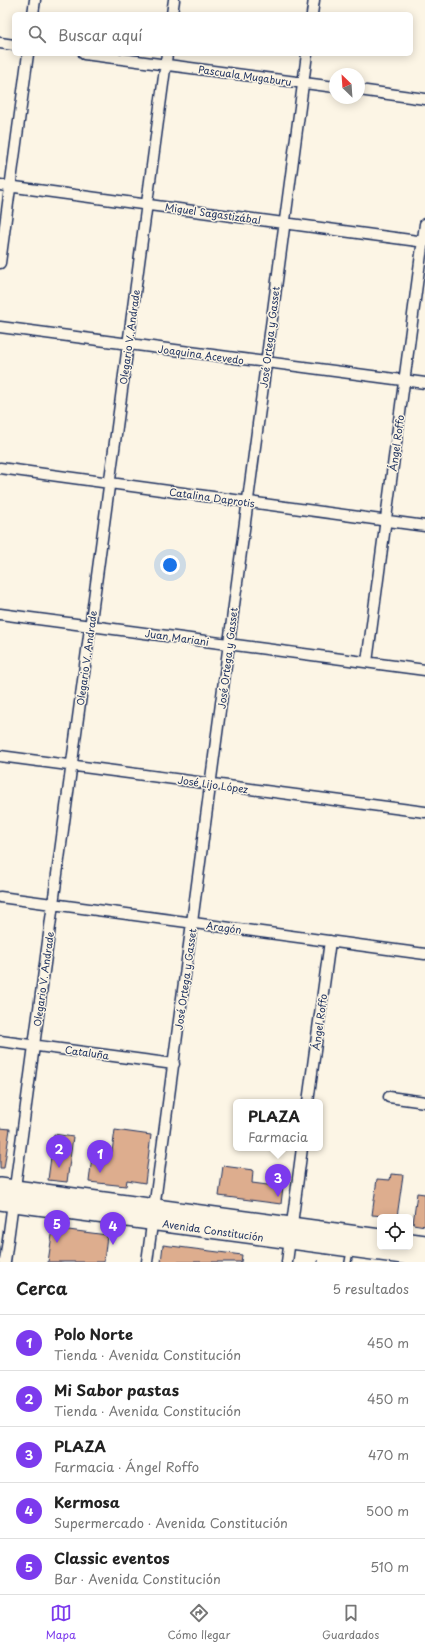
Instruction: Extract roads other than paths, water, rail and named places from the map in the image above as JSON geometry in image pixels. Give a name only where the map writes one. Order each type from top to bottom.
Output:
[{"type":"main road","name":"Avenida Constitución","points":[[7,1195],[291,1233],[377,1238]]},
{"type":"main road","name":"Avenida Constitución","points":[[291,1233],[349,1255],[425,1258]]},
{"type":"main road","points":[[413,1242],[425,1244]]},
{"type":"street","points":[[33,12],[35,0]]},
{"type":"street","points":[[172,12],[174,0]]},
{"type":"street","points":[[312,12],[314,0]]},
{"type":"street","points":[[0,43],[12,45]]},
{"type":"street","points":[[0,264],[5,186],[28,56]]},
{"type":"street","name":"Pascuala Mugaburu","points":[[99,56],[329,86]]},
{"type":"street","name":"Olegario V. Andrade","points":[[5,1262],[7,1195],[34,1045],[167,56]]},
{"type":"street","name":"José Ortega y Gasset","points":[[148,1262],[307,56]]},
{"type":"street","points":[[365,91],[425,99]]},
{"type":"street","name":"Miguel Sagastizábal","points":[[5,186],[424,241]]},
{"type":"street","name":"Ángel Roffo","points":[[367,662],[424,241],[425,224]]},
{"type":"street","name":"Joaquina Acevedo","points":[[0,327],[425,383]]},
{"type":"street","name":"Catalina Daprotis","points":[[0,468],[425,526]]},
{"type":"street","name":"Juan Mariani","points":[[0,614],[425,670]]},
{"type":"street","name":"José Lijo López","points":[[0,756],[425,812]]},
{"type":"street","name":"Aragón","points":[[0,897],[425,954]]},
{"type":"street","name":"Ángel Roffo","points":[[308,1099],[330,941]]},
{"type":"street","name":"Cataluña","points":[[0,1041],[174,1064]]},
{"type":"street","points":[[389,1097],[425,1102]]},
{"type":"street","points":[[287,1262],[302,1151]]},
{"type":"place","name":"Mi Sabor pastas","points":[[59,1168]]},
{"type":"place","name":"Polo Norte","points":[[100,1173]]},
{"type":"place","name":"PLAZA","points":[[278,1197]]},
{"type":"place","name":"Classic eventos","points":[[57,1243]]},
{"type":"place","name":"Kermosa","points":[[113,1245]]}]
